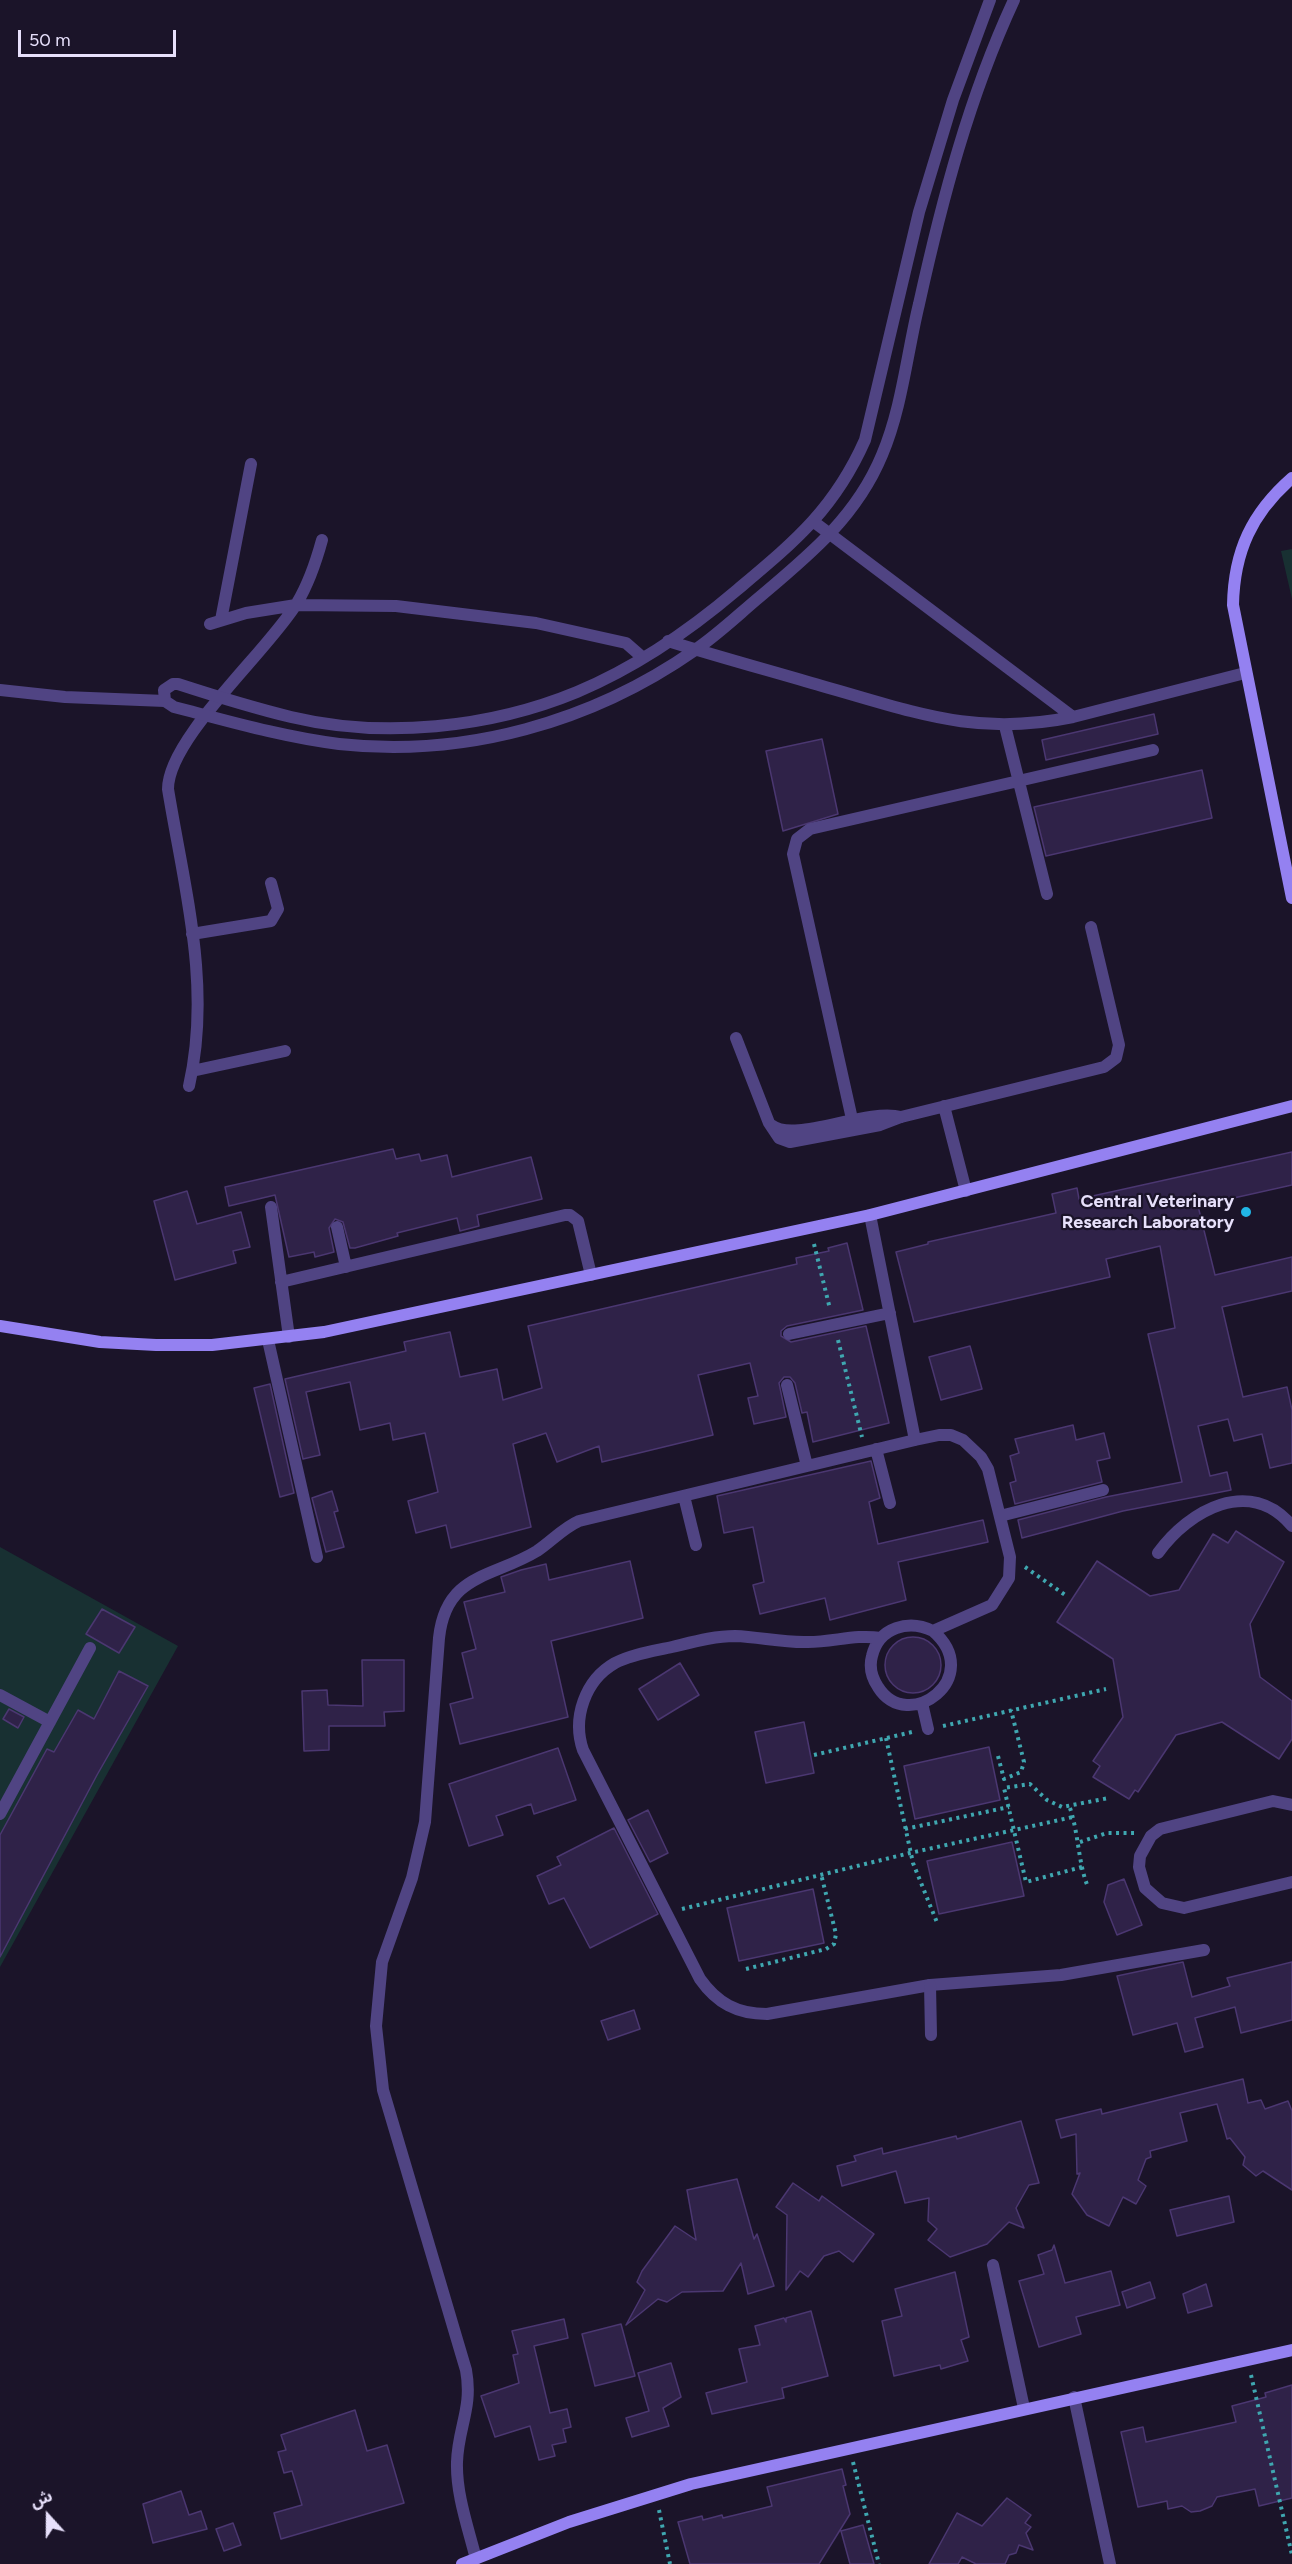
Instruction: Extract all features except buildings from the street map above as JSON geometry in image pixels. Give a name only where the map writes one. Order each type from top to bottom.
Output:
[{"type":"street","points":[[165,701],[165,690],[173,684],[292,717],[327,723],[398,727],[435,726],[489,717],[543,704],[578,692],[668,641],[731,595],[814,522],[829,504],[855,463],[873,416],[899,291],[925,189],[957,90],[990,0]]},
{"type":"street","points":[[0,690],[65,697],[165,701],[169,705],[300,738],[341,744],[422,746],[512,733],[579,712],[634,688],[696,650],[831,536],[861,497],[873,475],[892,428],[926,270],[954,163],[990,57],[1014,0]]},
{"type":"street","points":[[855,463],[873,475]]},
{"type":"street","points":[[251,464],[216,622],[254,611],[296,605],[396,606],[495,616],[619,640],[632,646],[642,657]]},
{"type":"street","points":[[1292,478],[1258,512],[1237,556],[1233,605],[1292,898]]},
{"type":"street","points":[[814,522],[1073,717]]},
{"type":"street","points":[[189,1086],[200,1003],[168,778],[176,758],[207,715],[296,605],[316,562],[322,540]]},
{"type":"street","points":[[668,641],[940,719],[1005,726],[1073,717],[1245,673]]},
{"type":"street","points":[[1005,726],[1047,894]]},
{"type":"street","points":[[852,1119],[793,854],[794,846],[803,833],[1153,750]]},
{"type":"street","points":[[192,934],[271,921],[278,909],[271,883]]},
{"type":"street","points":[[736,1038],[769,1123],[778,1138],[790,1142],[880,1125],[901,1117],[1104,1067],[1116,1058],[1119,1045],[1091,927]]},
{"type":"street","points":[[192,1071],[285,1051]]},
{"type":"street","points":[[944,1106],[966,1191]]},
{"type":"street","points":[[0,1326],[89,1341],[156,1346],[289,1337],[870,1215],[1292,1106]]},
{"type":"street","points":[[769,1123],[782,1132],[790,1132],[879,1114],[901,1117]]},
{"type":"street","points":[[271,1207],[289,1337]]},
{"type":"street","points":[[281,1282],[570,1215],[580,1226],[591,1275]]},
{"type":"street","points":[[870,1215],[915,1440]]},
{"type":"street","points":[[337,1227],[346,1267]]},
{"type":"street","points":[[789,1334],[890,1313]]},
{"type":"street","points":[[268,1340],[317,1557]]},
{"type":"street","points":[[787,1385],[807,1466]]},
{"type":"street","points":[[476,2559],[457,2474],[459,2444],[469,2400],[468,2377],[383,2090],[376,2026],[382,1962],[412,1878],[425,1822],[441,1625],[450,1601],[468,1582],[537,1551],[569,1525],[876,1449],[951,1435],[973,1448],[988,1469],[1010,1557],[1009,1578],[992,1605],[973,1616],[933,1631]]},
{"type":"street","points":[[876,1449],[890,1503]]},
{"type":"street","points":[[1000,1516],[1103,1490]]},
{"type":"street","points":[[684,1496],[696,1545]]},
{"type":"street","points":[[1158,1552],[1181,1525],[1196,1515],[1230,1502],[1244,1501],[1270,1507],[1292,1526]]},
{"type":"street","points":[[900,1626],[923,1626],[933,1631],[948,1648],[951,1671],[941,1691],[922,1703],[899,1703],[880,1691],[874,1681],[871,1658],[881,1638],[900,1626]]},
{"type":"street","points":[[881,1638],[853,1636],[808,1642],[734,1636],[709,1638],[628,1658],[615,1664],[593,1683],[580,1709],[579,1738],[666,1913],[708,1990],[717,1999],[741,2011],[767,2014],[930,1985],[1061,1975],[1204,1950]]},
{"type":"street","points":[[0,1814],[90,1648]]},
{"type":"street","points":[[0,1695],[50,1722]]},
{"type":"street","points":[[922,1703],[928,1729]]},
{"type":"street","points":[[1292,1805],[1273,1801],[1160,1829],[1151,1836],[1140,1856],[1141,1878],[1153,1897],[1173,1907],[1184,1908],[1292,1881]]},
{"type":"street","points":[[930,1985],[931,2035]]},
{"type":"street","points":[[993,2265],[1024,2408]]},
{"type":"street","points":[[462,2564],[569,2522],[656,2494],[849,2446],[1292,2350]]},
{"type":"street","points":[[1074,2397],[1110,2564]]},
{"type":"path","points":[[1010,1557],[1068,1597]]},
{"type":"path","points":[[814,1755],[1106,1689]]},
{"type":"path","points":[[998,1756],[1004,1779],[1021,1772],[1024,1762],[1011,1710]]},
{"type":"path","points":[[886,1738],[910,1853],[938,1925]]},
{"type":"path","points":[[1082,1867],[1026,1882],[1004,1788],[1026,1783],[1033,1785],[1054,1805],[1070,1808],[1109,1798]]},
{"type":"path","points":[[905,1829],[1009,1807]]},
{"type":"path","points":[[1070,1808],[1080,1842],[1082,1867],[1088,1887]]},
{"type":"path","points":[[666,1913],[910,1853],[1073,1817]]},
{"type":"path","points":[[1080,1842],[1107,1833],[1123,1832],[1151,1836]]},
{"type":"path","points":[[746,1969],[826,1949],[834,1944],[836,1934],[821,1874]]},
{"type":"path","points":[[1248,2359],[1292,2555]]},
{"type":"path","points":[[849,2446],[879,2564]]},
{"type":"path","points":[[656,2494],[670,2564]]},
{"type":"green space","points":[[1292,549],[1292,599],[1281,551]]},
{"type":"green space","points":[[0,1547],[178,1646],[0,1967]]},
{"type":"place","name":"Central Veterinary Research Laboratory","points":[[1246,1212]]}]
